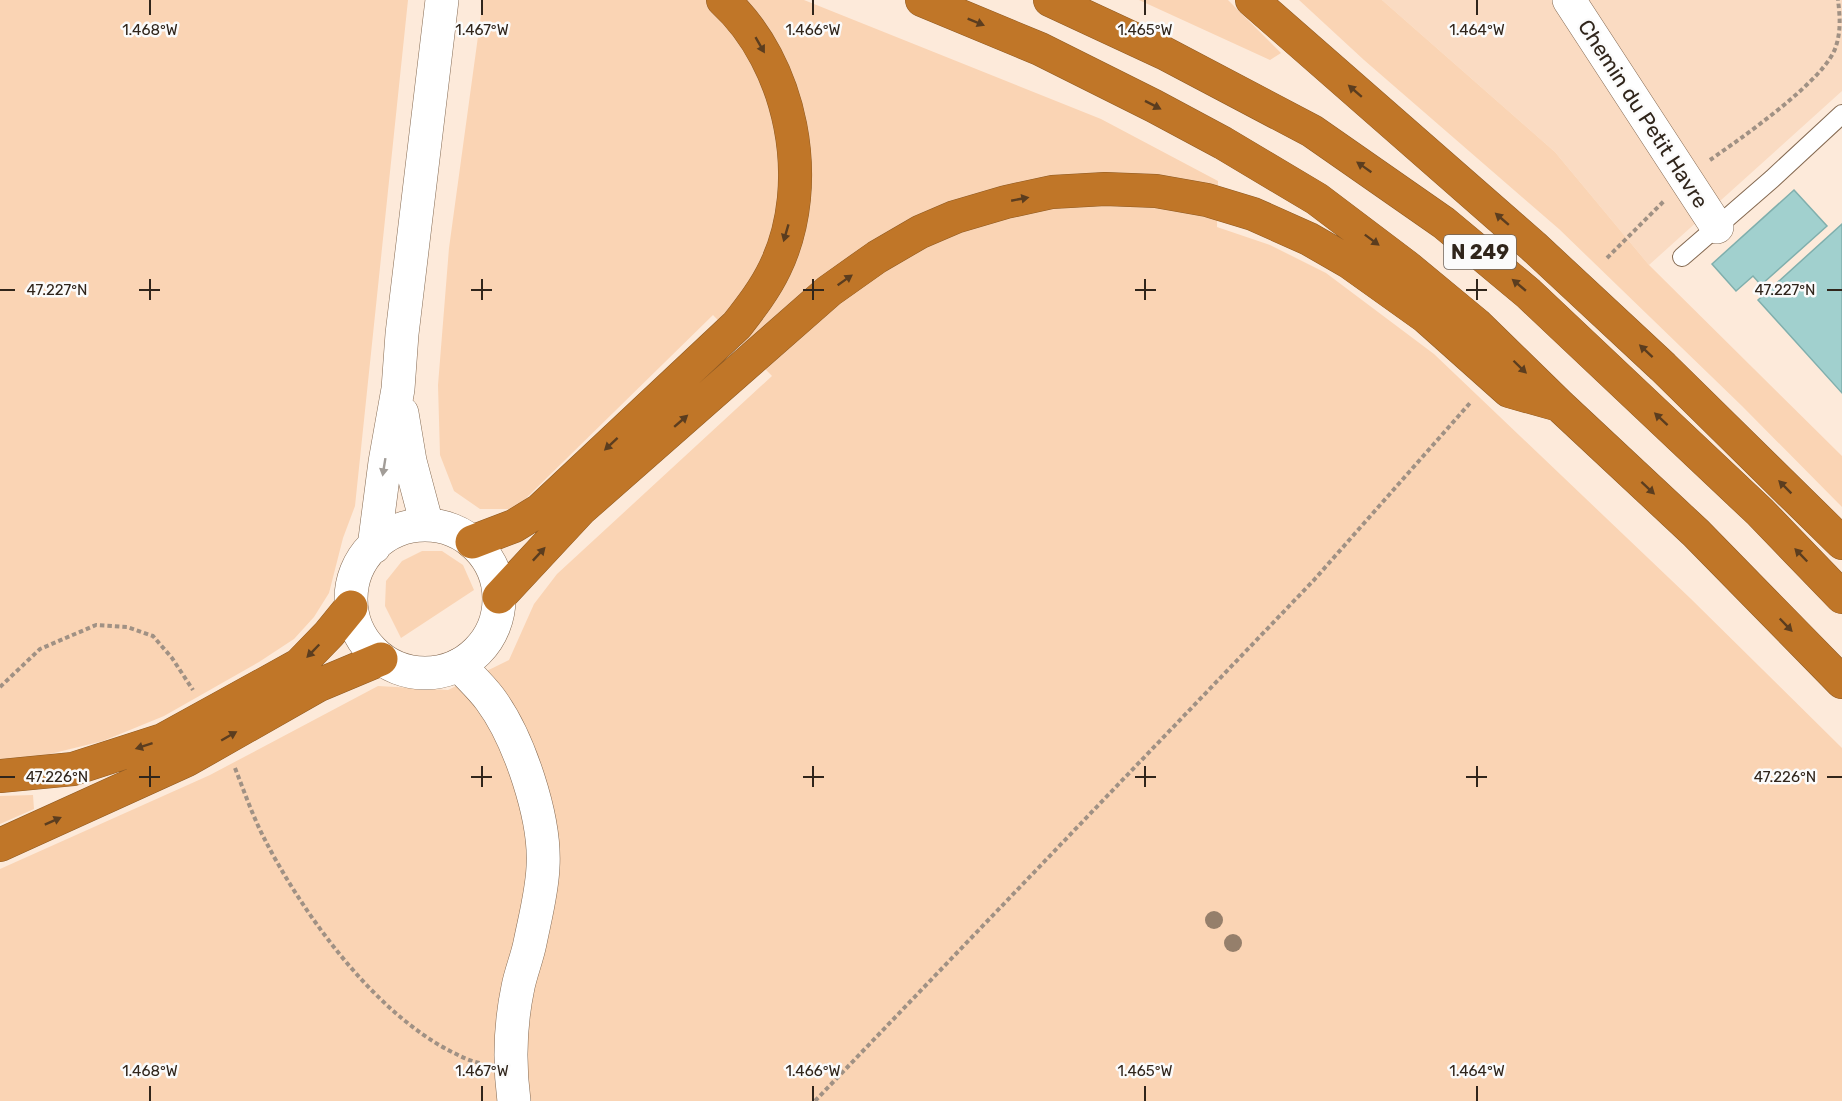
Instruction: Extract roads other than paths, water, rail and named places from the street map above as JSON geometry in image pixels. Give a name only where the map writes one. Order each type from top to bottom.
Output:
[{"type":"highway","points":[[472,542],[514,526],[540,510],[737,325],[758,298],[776,266],[789,227],[794,185],[793,147],[788,110],[775,72],[758,40],[723,0]]},
{"type":"highway","name":"N 249","points":[[922,0],[1040,49],[1144,100],[1223,143],[1317,199],[1407,267],[1476,324],[1696,533],[1842,682]]},
{"type":"highway","name":"N 249","points":[[1050,0],[1164,52],[1312,131],[1444,223],[1528,292],[1760,512],[1842,597]]},
{"type":"highway","points":[[1252,0],[1533,246],[1663,367],[1842,543]]},
{"type":"highway","points":[[499,597],[580,509],[829,291],[877,257],[920,232],[955,217],[1006,201],[1053,192],[1105,189],[1156,191],[1207,200],[1254,214],[1349,262],[1426,317],[1509,391],[1559,405]]},
{"type":"highway","points":[[0,776],[73,769],[163,740],[299,665],[351,607]]},
{"type":"highway","points":[[0,845],[187,760],[319,685],[381,659]]},
{"type":"main road","points":[[374,547],[385,462],[398,389],[402,334],[442,0]]},
{"type":"main road","name":"Chemin du Petit Havre","points":[[1569,0],[1717,227]]},
{"type":"main road","points":[[398,389],[410,460],[427,525]]},
{"type":"main road","points":[[427,525],[451,530],[472,542],[487,558],[496,576],[499,597],[497,617],[489,637],[476,653],[459,665],[440,672],[420,673],[400,669],[381,659],[367,645],[356,627],[351,607],[352,587],[358,569],[368,552],[385,537],[405,528],[427,525]]},
{"type":"main road","points":[[459,665],[490,699],[519,751],[540,825],[543,865],[530,947],[512,1027],[510,1066],[514,1101]]},
{"type":"lane","points":[[1682,257],[1772,179],[1842,114]]}]
